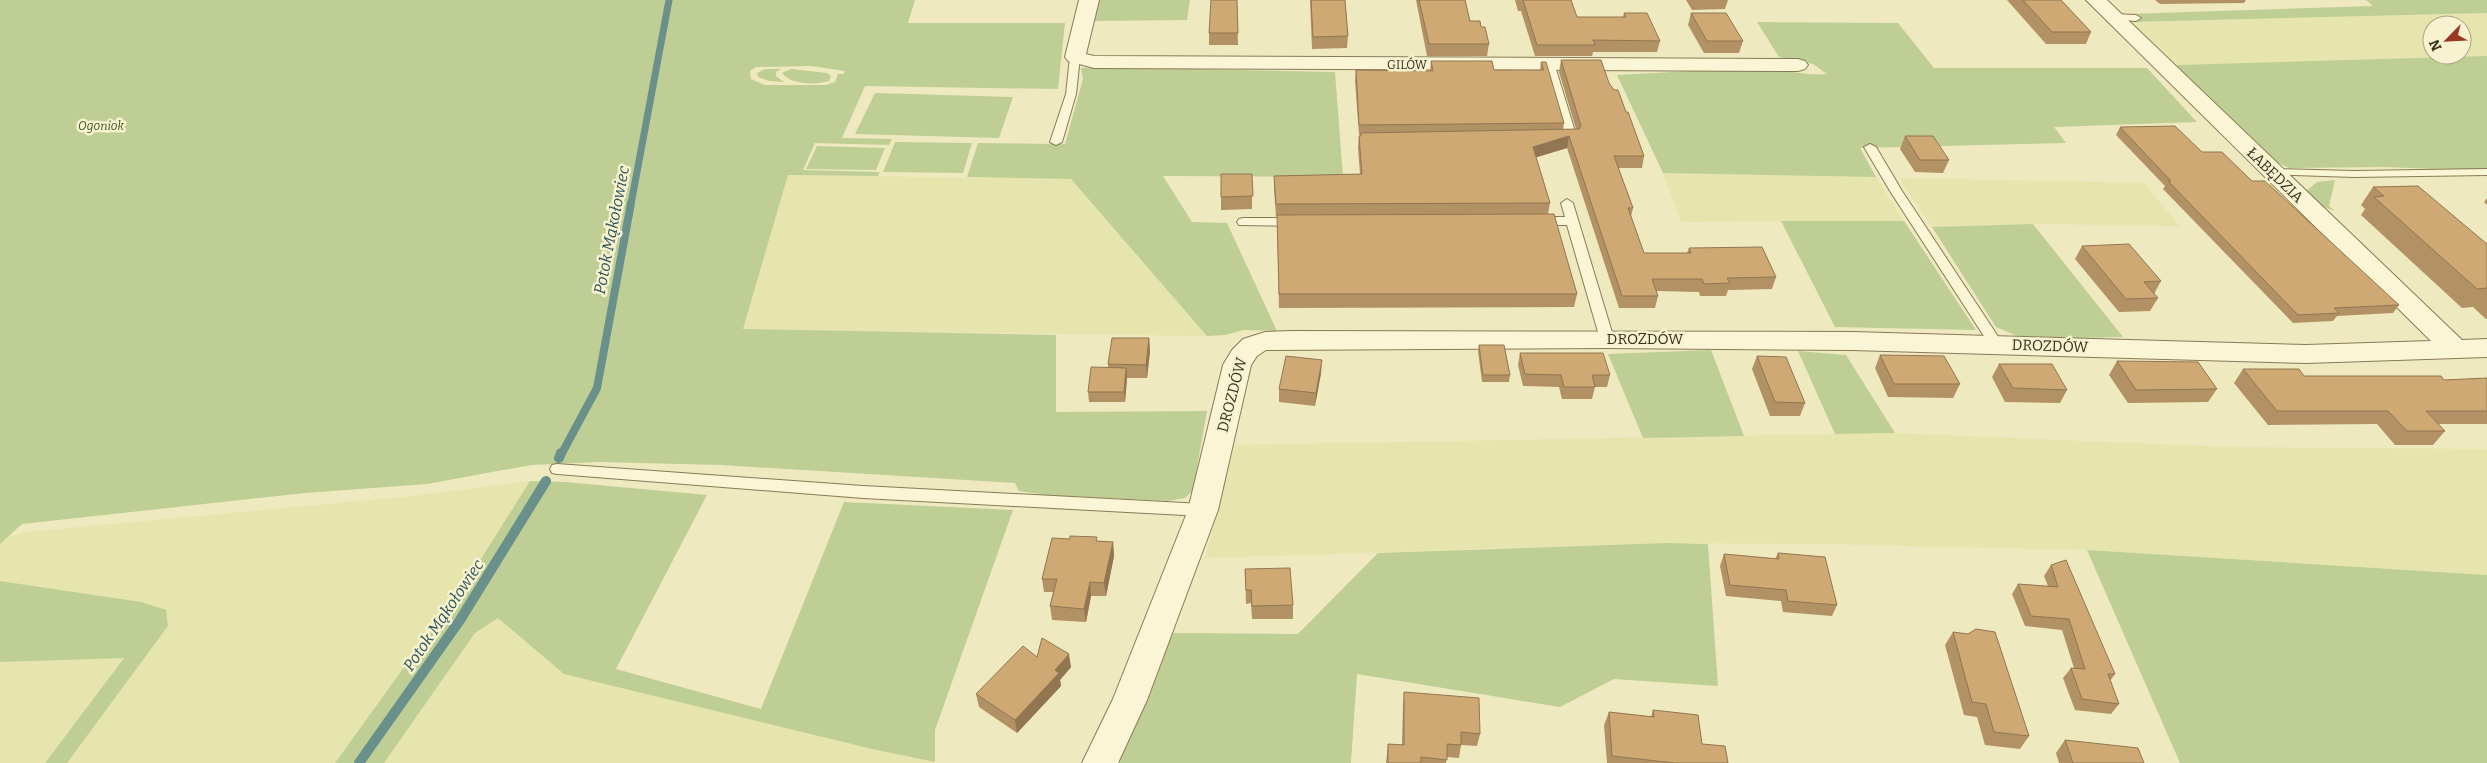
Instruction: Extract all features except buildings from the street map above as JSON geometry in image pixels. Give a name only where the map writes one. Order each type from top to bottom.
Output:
[{"type":"street","points":[[1075,57],[1089,0]]},
{"type":"street","name":"ŁABĘDZIA","points":[[2096,0],[2455,349]]},
{"type":"street","name":"GILÓW","points":[[1075,57],[1094,62],[1140,63],[1550,66],[1798,65]]},
{"type":"street","name":"DROZDÓW","points":[[1100,763],[1130,700],[1203,510],[1237,365],[1244,351],[1256,343],[1291,340],[1607,338],[1996,344],[2306,354],[2487,348]]},
{"type":"lane","points":[[2113,17],[2136,18]]},
{"type":"lane","points":[[1056,142],[1071,94],[1075,57]]},
{"type":"lane","points":[[1550,66],[1571,138],[1552,138]]},
{"type":"lane","points":[[1870,147],[1896,191],[1996,344]]},
{"type":"lane","points":[[2272,172],[2320,174],[2487,172]]},
{"type":"lane","points":[[1567,203],[1607,338]]},
{"type":"lane","points":[[1522,221],[1572,221]]},
{"type":"lane","points":[[1243,222],[1313,222]]},
{"type":"lane","points":[[557,469],[863,492],[1203,510]]},
{"type":"green space","name":"Ogoniok","points":[[0,0],[915,0],[908,23],[1065,23],[1058,89],[865,86],[842,138],[892,139],[889,145],[815,143],[803,170],[880,172],[878,176],[788,175],[743,329],[1056,335],[1056,412],[1207,411],[1193,490],[1185,498],[1168,501],[1046,495],[1019,491],[1015,483],[720,465],[600,462],[531,465],[427,484],[305,493],[22,524],[0,544]],"holes":[[[811,66],[845,71],[844,74],[838,74],[835,82],[826,85],[765,85],[751,79],[750,71],[756,67]]]},
{"type":"green space","points":[[1097,0],[1190,0],[1187,20],[1093,21]]},
{"type":"green space","points":[[2366,0],[2487,0],[2487,13],[2130,22],[2128,14],[2373,6]]},
{"type":"green space","points":[[2487,13],[2487,56],[2472,56],[2472,15],[2422,15],[2422,58],[2178,65],[2130,22]]},
{"type":"green space","points":[[1757,22],[1898,23],[1934,68],[2147,68],[2197,122],[2054,127],[2066,143],[1860,148],[1876,177],[1663,173],[1617,75],[1748,69],[1827,74],[1813,64],[1779,57]]},
{"type":"green space","points":[[2472,56],[2487,56],[2487,171],[2384,167],[2289,168],[2267,158],[2175,70],[2178,65],[2422,58],[2422,65],[2472,65]]},
{"type":"green space","points":[[1081,68],[1335,72],[1343,177],[1163,176],[1192,222],[1227,223],[1277,331],[1243,330],[1225,335],[1207,336],[1071,179],[967,177],[978,143],[1065,144],[1083,79]]},
{"type":"green space","points":[[765,69],[781,69],[776,72],[776,76],[784,82],[769,81],[758,77],[757,73]]},
{"type":"green space","points":[[791,69],[827,73],[831,76],[829,81],[817,83],[797,82],[782,73]]},
{"type":"green space","points":[[875,93],[1013,97],[999,138],[855,134]]},
{"type":"green space","points":[[895,142],[972,143],[963,173],[883,172]]},
{"type":"green space","points":[[817,146],[885,148],[876,170],[806,169]]},
{"type":"green space","points":[[1663,173],[1876,177],[1904,221],[1681,222]]},
{"type":"green space","points":[[788,175],[1071,179],[1207,336],[743,330]]},
{"type":"green space","points":[[1899,178],[2144,183],[2180,226],[2033,224],[1932,227]]},
{"type":"green space","points":[[2335,180],[2329,206],[2335,211],[2318,205],[2306,191],[2317,182]]},
{"type":"green space","points":[[1781,221],[1904,221],[1976,330],[1835,327]]},
{"type":"green space","points":[[2033,224],[2123,337],[2024,339],[1996,327],[1932,227]]},
{"type":"green space","points":[[1711,350],[1744,436],[1643,438],[1608,354]]},
{"type":"green space","points":[[1798,351],[1846,355],[1895,433],[1835,434]]},
{"type":"green space","points":[[1895,433],[2226,447],[2487,449],[2487,575],[2087,550],[1823,544],[1667,543],[1205,558],[1235,445]]},
{"type":"green space","points":[[530,481],[474,570],[335,763],[67,763],[168,626],[166,610],[141,602],[0,581],[0,544],[8,537],[26,532],[414,496]]},
{"type":"green space","points":[[530,481],[565,482],[707,495],[616,669],[761,709],[844,502],[1013,510],[935,730],[935,762],[872,749],[564,674],[498,618],[475,633],[384,763],[335,763],[474,570]]},
{"type":"green space","points":[[1667,543],[1708,544],[1718,686],[1614,679],[1560,707],[1357,674],[1351,763],[1120,763],[1118,757],[1173,633],[1298,634],[1378,553]]},
{"type":"green space","points":[[2087,550],[2487,575],[2487,763],[2180,763]]},
{"type":"green space","points":[[0,581],[141,602],[166,610],[168,626],[67,763],[45,763],[124,658],[0,662]]},
{"type":"green space","points":[[498,618],[564,674],[937,763],[384,763],[475,633]]},
{"type":"green space","points":[[124,657],[45,763],[0,763],[0,662]]},
{"type":"waterway","name":"Potok Mąkołowiec","points":[[631,204],[669,0]]},
{"type":"waterway","name":"Potok Mąkołowiec","points":[[561,455],[597,388],[631,203]]},
{"type":"waterway","name":"Potok Mąkołowiec","points":[[559,458],[561,453]]},
{"type":"waterway","name":"Potok Mąkołowiec","points":[[359,763],[460,620],[546,481]]}]
